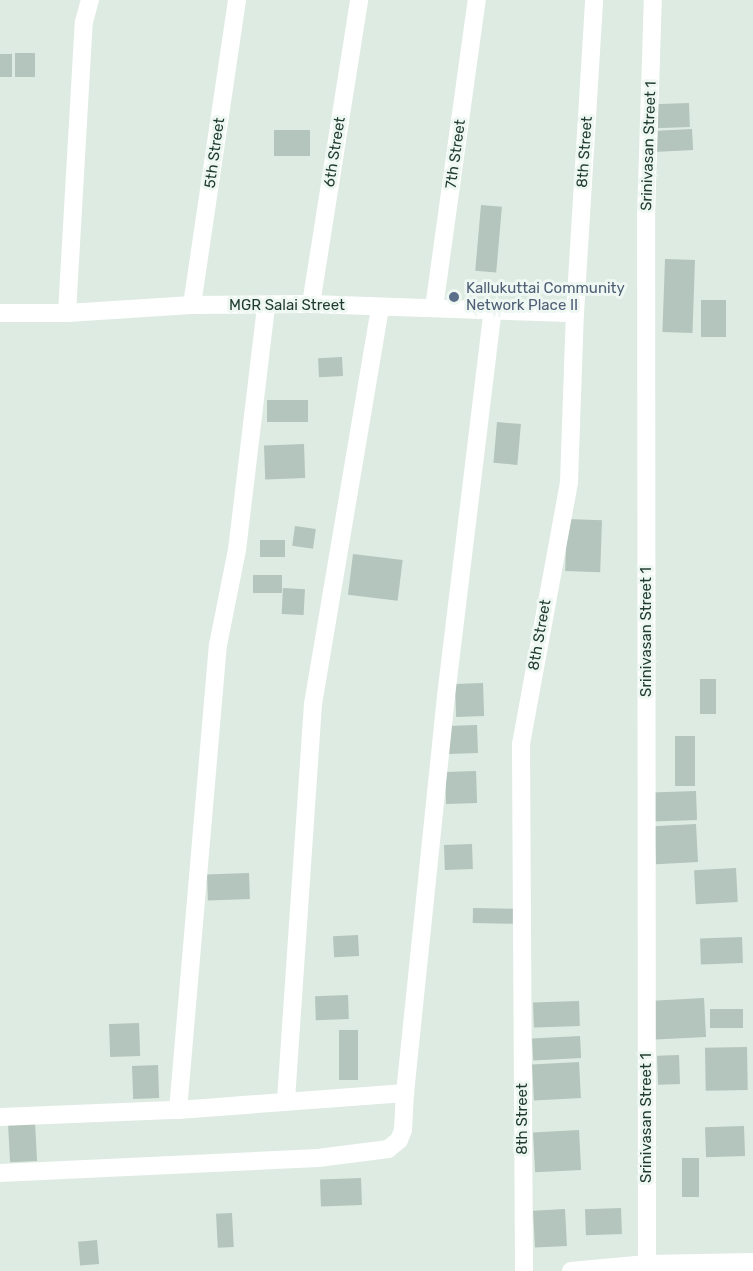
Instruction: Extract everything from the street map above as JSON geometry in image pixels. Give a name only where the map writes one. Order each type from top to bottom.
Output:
[{"type":"street","points":[[67,313],[84,22],[90,0]]},
{"type":"street","name":"5th Street","points":[[192,305],[237,0]]},
{"type":"street","name":"6th Street","points":[[310,304],[359,0]]},
{"type":"street","name":"7th Street","points":[[434,308],[477,0]]},
{"type":"street","name":"8th Street","points":[[524,1271],[521,744],[569,482],[574,313],[594,0]]},
{"type":"street","name":"Srinivasan Street 1","points":[[647,1264],[646,216],[653,0]]},
{"type":"street","name":"MGR Salai Street","points":[[0,314],[67,313],[192,305],[310,304],[574,313]]},
{"type":"street","points":[[178,1110],[218,645],[237,550],[266,306]]},
{"type":"street","points":[[286,1100],[313,704],[380,307]]},
{"type":"street","points":[[0,1173],[318,1158],[388,1149],[399,1140],[403,1130],[445,707],[493,309]]},
{"type":"street","points":[[0,1117],[178,1110],[286,1100],[405,1093]]},
{"type":"street","points":[[571,1271],[647,1264],[753,1262]]},
{"type":"building","points":[[15,53],[35,53],[35,77],[15,77]]},
{"type":"building","points":[[0,54],[12,54],[12,77],[0,77]]},
{"type":"building","points":[[689,103],[690,127],[655,128],[654,104]]},
{"type":"building","points":[[692,129],[693,150],[654,152],[653,131]]},
{"type":"building","points":[[274,130],[310,130],[310,156],[274,156]]},
{"type":"building","points":[[481,205],[502,207],[496,273],[475,271]]},
{"type":"building","points":[[665,259],[695,260],[692,333],[662,332]]},
{"type":"building","points":[[701,300],[726,300],[726,337],[701,337]]},
{"type":"building","points":[[342,357],[343,376],[319,377],[318,358]]},
{"type":"building","points":[[267,400],[308,400],[308,422],[267,422]]},
{"type":"building","points":[[497,422],[521,424],[517,465],[493,463]]},
{"type":"building","points":[[304,444],[305,478],[265,479],[264,445]]},
{"type":"building","points":[[567,519],[602,520],[600,572],[565,571]]},
{"type":"building","points":[[295,526],[316,529],[313,549],[292,546]]},
{"type":"building","points":[[260,540],[285,540],[285,557],[260,557]]},
{"type":"building","points":[[353,554],[403,560],[398,601],[348,595]]},
{"type":"building","points":[[253,575],[282,575],[282,593],[253,593]]},
{"type":"building","points":[[283,588],[305,589],[304,615],[282,614]]},
{"type":"building","points":[[700,679],[716,679],[716,714],[700,714]]},
{"type":"building","points":[[483,683],[484,716],[456,717],[455,684]]},
{"type":"building","points":[[477,725],[478,753],[448,754],[447,726]]},
{"type":"building","points":[[675,736],[695,736],[695,786],[675,786]]},
{"type":"building","points":[[476,771],[477,803],[446,804],[445,772]]},
{"type":"building","points":[[696,791],[697,820],[653,822],[652,793]]},
{"type":"building","points":[[696,824],[698,862],[656,864],[654,826]]},
{"type":"building","points":[[472,844],[473,869],[445,870],[444,845]]},
{"type":"building","points":[[736,868],[738,902],[696,904],[694,870]]},
{"type":"building","points":[[249,873],[250,899],[208,900],[207,874]]},
{"type":"building","points":[[473,908],[513,909],[513,924],[473,923]]},
{"type":"building","points":[[358,935],[359,956],[334,957],[333,936]]},
{"type":"building","points":[[742,937],[743,963],[701,964],[700,938]]},
{"type":"building","points":[[348,995],[349,1019],[316,1020],[315,996]]},
{"type":"building","points":[[704,998],[706,1037],[655,1040],[653,1001]]},
{"type":"building","points":[[579,1001],[580,1026],[534,1028],[533,1003]]},
{"type":"building","points":[[710,1009],[743,1009],[743,1028],[710,1028]]},
{"type":"building","points":[[139,1023],[140,1056],[110,1057],[109,1024]]},
{"type":"building","points":[[339,1030],[358,1030],[358,1080],[339,1080]]},
{"type":"building","points":[[580,1036],[581,1058],[533,1060],[532,1039]]},
{"type":"building","points":[[747,1047],[748,1090],[706,1091],[705,1048]]},
{"type":"building","points":[[679,1055],[680,1084],[658,1085],[657,1056]]},
{"type":"building","points":[[579,1062],[581,1098],[534,1100],[532,1064]]},
{"type":"building","points":[[158,1065],[159,1098],[133,1099],[132,1066]]},
{"type":"building","points":[[35,1122],[37,1161],[10,1162],[8,1123]]},
{"type":"building","points":[[744,1126],[745,1156],[706,1157],[705,1127]]},
{"type":"building","points":[[579,1130],[581,1170],[535,1172],[533,1132]]},
{"type":"building","points":[[682,1158],[699,1158],[699,1197],[682,1197]]},
{"type":"building","points":[[361,1178],[362,1205],[321,1206],[320,1179]]},
{"type":"building","points":[[621,1208],[622,1234],[586,1235],[585,1209]]},
{"type":"building","points":[[565,1209],[567,1246],[535,1248],[533,1211]]},
{"type":"building","points":[[232,1213],[234,1247],[218,1248],[216,1214]]},
{"type":"building","points":[[97,1240],[99,1264],[80,1266],[78,1242]]},
{"type":"place","name":"Kallukuttai Community Network Place II","points":[[454,297]]}]
